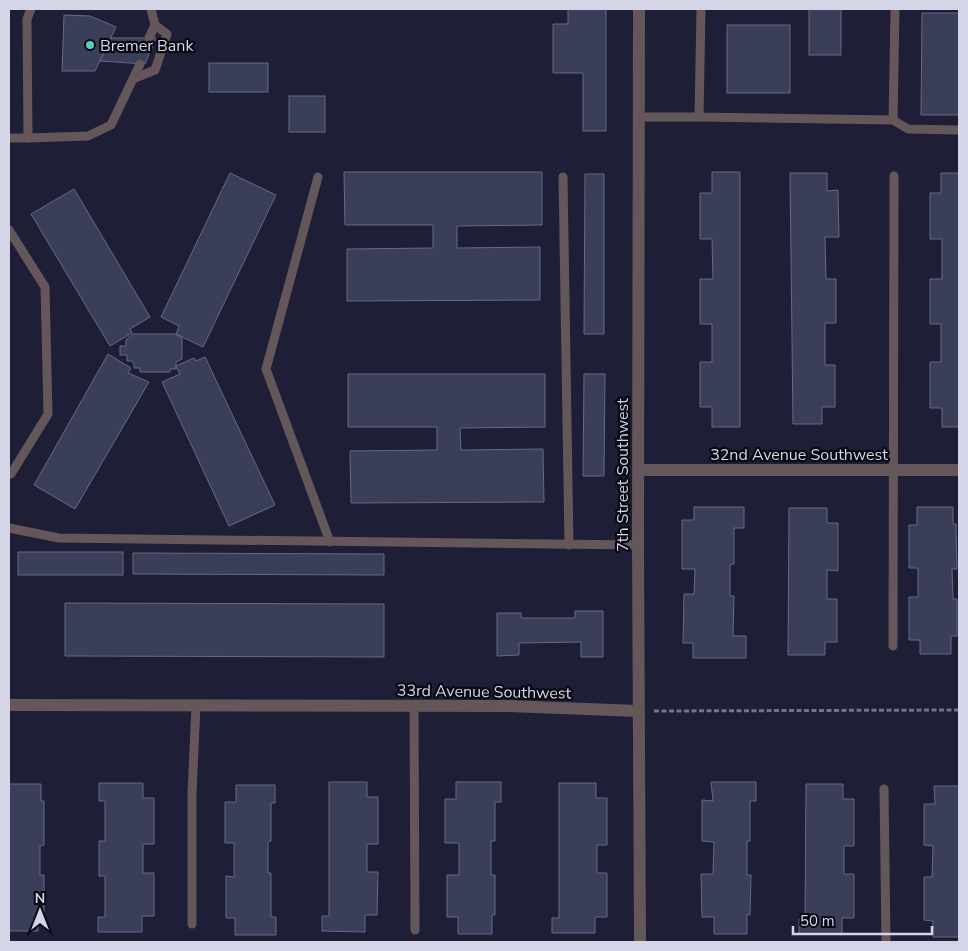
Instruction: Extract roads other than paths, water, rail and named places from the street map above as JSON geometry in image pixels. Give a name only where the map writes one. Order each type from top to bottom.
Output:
[{"type":"street","name":"7th Street Southwest","points":[[638,9],[638,711],[640,942]]},
{"type":"street","name":"32nd Avenue Southwest","points":[[639,470],[959,470]]},
{"type":"street","name":"33rd Avenue Southwest","points":[[9,705],[509,706],[638,711]]},
{"type":"lane","points":[[28,138],[27,19],[31,9]]},
{"type":"lane","points":[[135,78],[155,70],[167,34],[155,25],[150,9]]},
{"type":"lane","points":[[699,117],[701,9]]},
{"type":"lane","points":[[893,120],[895,9]]},
{"type":"lane","points":[[149,38],[155,25]]},
{"type":"lane","points":[[9,138],[88,136],[111,125],[140,64]]},
{"type":"lane","points":[[639,117],[893,120],[908,129],[956,130]]},
{"type":"lane","points":[[893,646],[894,176]]},
{"type":"lane","points":[[318,177],[266,369],[330,542]]},
{"type":"lane","points":[[562,177],[569,545]]},
{"type":"lane","points":[[9,230],[45,287],[48,414],[11,474],[9,474]]},
{"type":"lane","points":[[9,528],[59,538],[638,545]]},
{"type":"lane","points":[[192,924],[192,793],[196,706]]},
{"type":"lane","points":[[414,706],[415,930]]},
{"type":"lane","points":[[884,789],[886,942]]},
{"type":"place","name":"Bremer Bank","points":[[90,45]]}]
